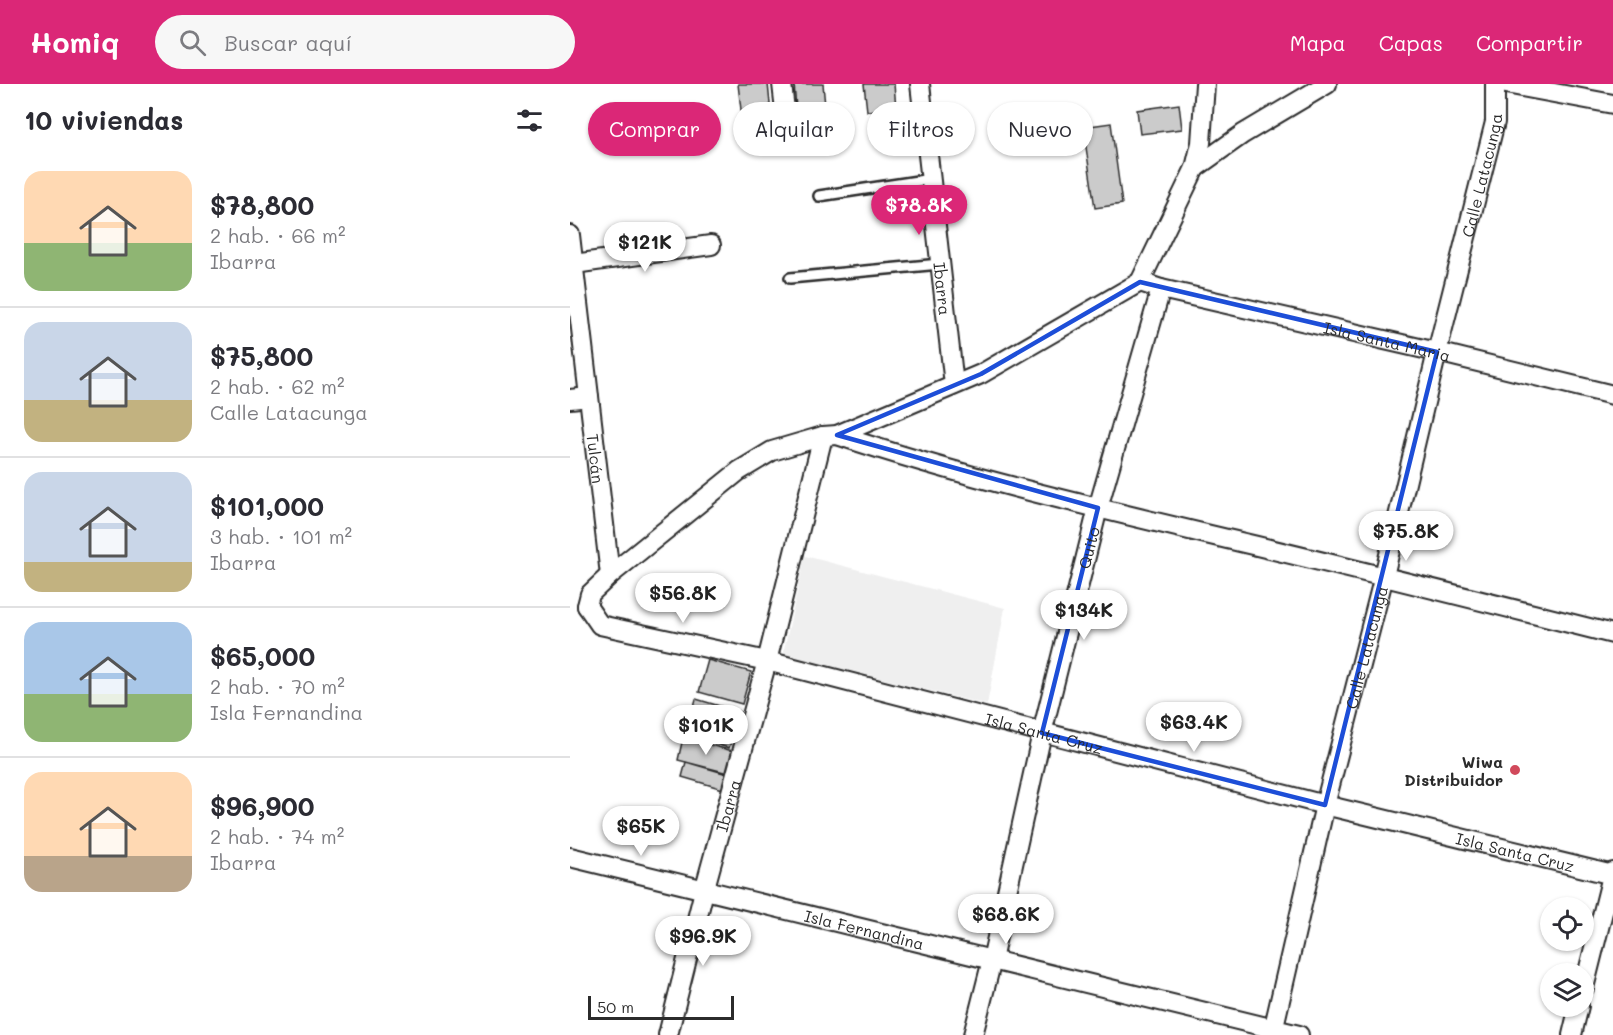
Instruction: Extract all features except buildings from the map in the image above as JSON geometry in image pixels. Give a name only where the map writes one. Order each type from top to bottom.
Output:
[{"type":"street","points":[[782,84],[784,102]]},
{"type":"street","name":"Ibarra","points":[[920,84],[954,384]]},
{"type":"street","points":[[578,607],[610,575],[739,471],[772,452],[830,435],[981,375],[1140,282],[1195,168],[1201,143],[1205,84]]},
{"type":"street","points":[[1195,168],[1243,134],[1327,84]]},
{"type":"street","name":"Calle Latacunga","points":[[1273,1032],[1325,805],[1384,576],[1495,122],[1495,84]]},
{"type":"street","points":[[1506,84],[1613,104]]},
{"type":"street","name":"Tulcán","points":[[570,235],[610,575]]},
{"type":"street","points":[[574,264],[711,245]]},
{"type":"street","points":[[1140,282],[1161,289]]},
{"type":"street","name":"Isla Santa Maria","points":[[1161,289],[1613,395]]},
{"type":"street","name":"Quito","points":[[973,1035],[992,960],[1042,733],[1098,508],[1161,289]]},
{"type":"street","points":[[570,399],[589,397]]},
{"type":"street","points":[[830,435],[1098,508],[1384,576],[1613,634]]},
{"type":"street","name":"Ibarra","points":[[668,1035],[704,891],[830,435]]},
{"type":"street","name":"Isla Santa Cruz","points":[[578,607],[600,625],[767,661],[1325,805],[1613,874]]},
{"type":"street","name":"Isla Fernandina","points":[[570,857],[992,960],[1273,1032],[1299,1035]]},
{"type":"street","points":[[1590,963],[1613,874]]},
{"type":"street","points":[[1572,1035],[1576,1017]]},
{"type":"lane","points":[[819,196],[931,179]]},
{"type":"lane","points":[[790,278],[940,264]]},
{"type":"highlighted area","points":[[1140,282],[1437,352],[1325,805],[1042,733],[1098,508],[837,435],[981,374]]},
{"type":"shaded area","points":[[805,556],[1005,608],[987,705],[783,654]]},
{"type":"place","name":"Wiwa Distribuidor","points":[[1515,770]]}]
